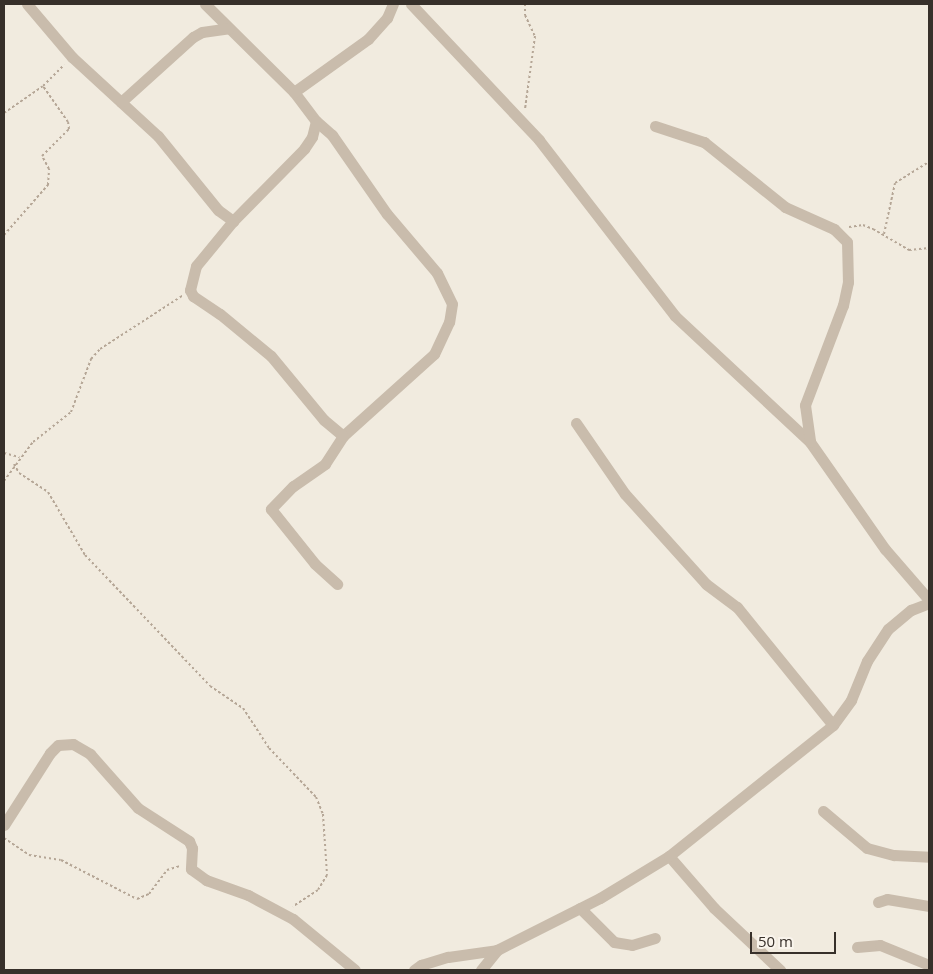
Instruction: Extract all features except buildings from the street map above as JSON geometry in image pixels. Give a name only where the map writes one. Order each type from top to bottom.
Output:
[{"type":"street","points":[[27,4],[72,57],[158,136],[218,210],[234,221]]},
{"type":"street","points":[[205,4],[294,92],[316,121],[332,135],[387,214],[437,273],[452,304],[449,322],[434,354],[343,436],[324,464],[293,486],[271,509],[315,564],[337,584]]},
{"type":"street","points":[[294,92],[368,39],[387,18],[393,4]]},
{"type":"street","points":[[411,4],[528,129],[675,316],[810,442],[885,549],[929,602],[911,610],[888,629],[867,661],[851,700],[833,725],[670,856],[580,908],[497,950],[448,957],[420,965],[414,970]]},
{"type":"street","points":[[121,102],[193,37],[202,32],[229,28]]},
{"type":"street","points":[[316,121],[312,137],[304,149],[234,221],[196,266],[190,290],[193,296],[220,314],[271,356],[324,420],[343,436]]},
{"type":"street","points":[[654,126],[668,133],[704,142],[785,207],[834,229],[847,242],[848,282],[838,318],[805,405],[810,442]]},
{"type":"street","points":[[576,423],[625,494],[706,584],[737,607],[833,725]]},
{"type":"street","points":[[4,825],[50,753],[58,745],[73,744],[90,754],[138,808],[189,841],[192,848],[191,869],[206,880],[248,895],[282,913],[355,970]]},
{"type":"street","points":[[823,811],[867,848],[894,855],[929,857]]},
{"type":"street","points":[[670,856],[714,908],[780,970]]},
{"type":"street","points":[[878,902],[888,899],[929,906]]},
{"type":"street","points":[[580,908],[621,944],[632,945],[655,938]]},
{"type":"street","points":[[857,947],[880,946],[929,965]]},
{"type":"street","points":[[481,970],[497,950]]},
{"type":"path","points":[[525,4],[525,15],[535,36],[526,96],[528,129]]},
{"type":"path","points":[[4,113],[43,86],[72,57]]},
{"type":"path","points":[[4,235],[48,185],[49,169],[42,156],[69,129],[68,122],[43,86]]},
{"type":"path","points":[[884,234],[895,183],[929,162]]},
{"type":"path","points":[[834,229],[863,225],[884,234],[910,250],[929,248]]},
{"type":"path","points":[[4,481],[20,457],[71,412],[91,359],[100,349],[160,312],[190,290]]},
{"type":"path","points":[[4,453],[20,457]]},
{"type":"path","points":[[14,464],[19,473],[48,492],[85,555],[204,680],[243,708],[269,748],[316,797],[323,814],[327,875],[314,893],[282,913]]},
{"type":"path","points":[[4,838],[28,855],[61,860],[137,899],[149,894],[174,865],[191,869]]}]
